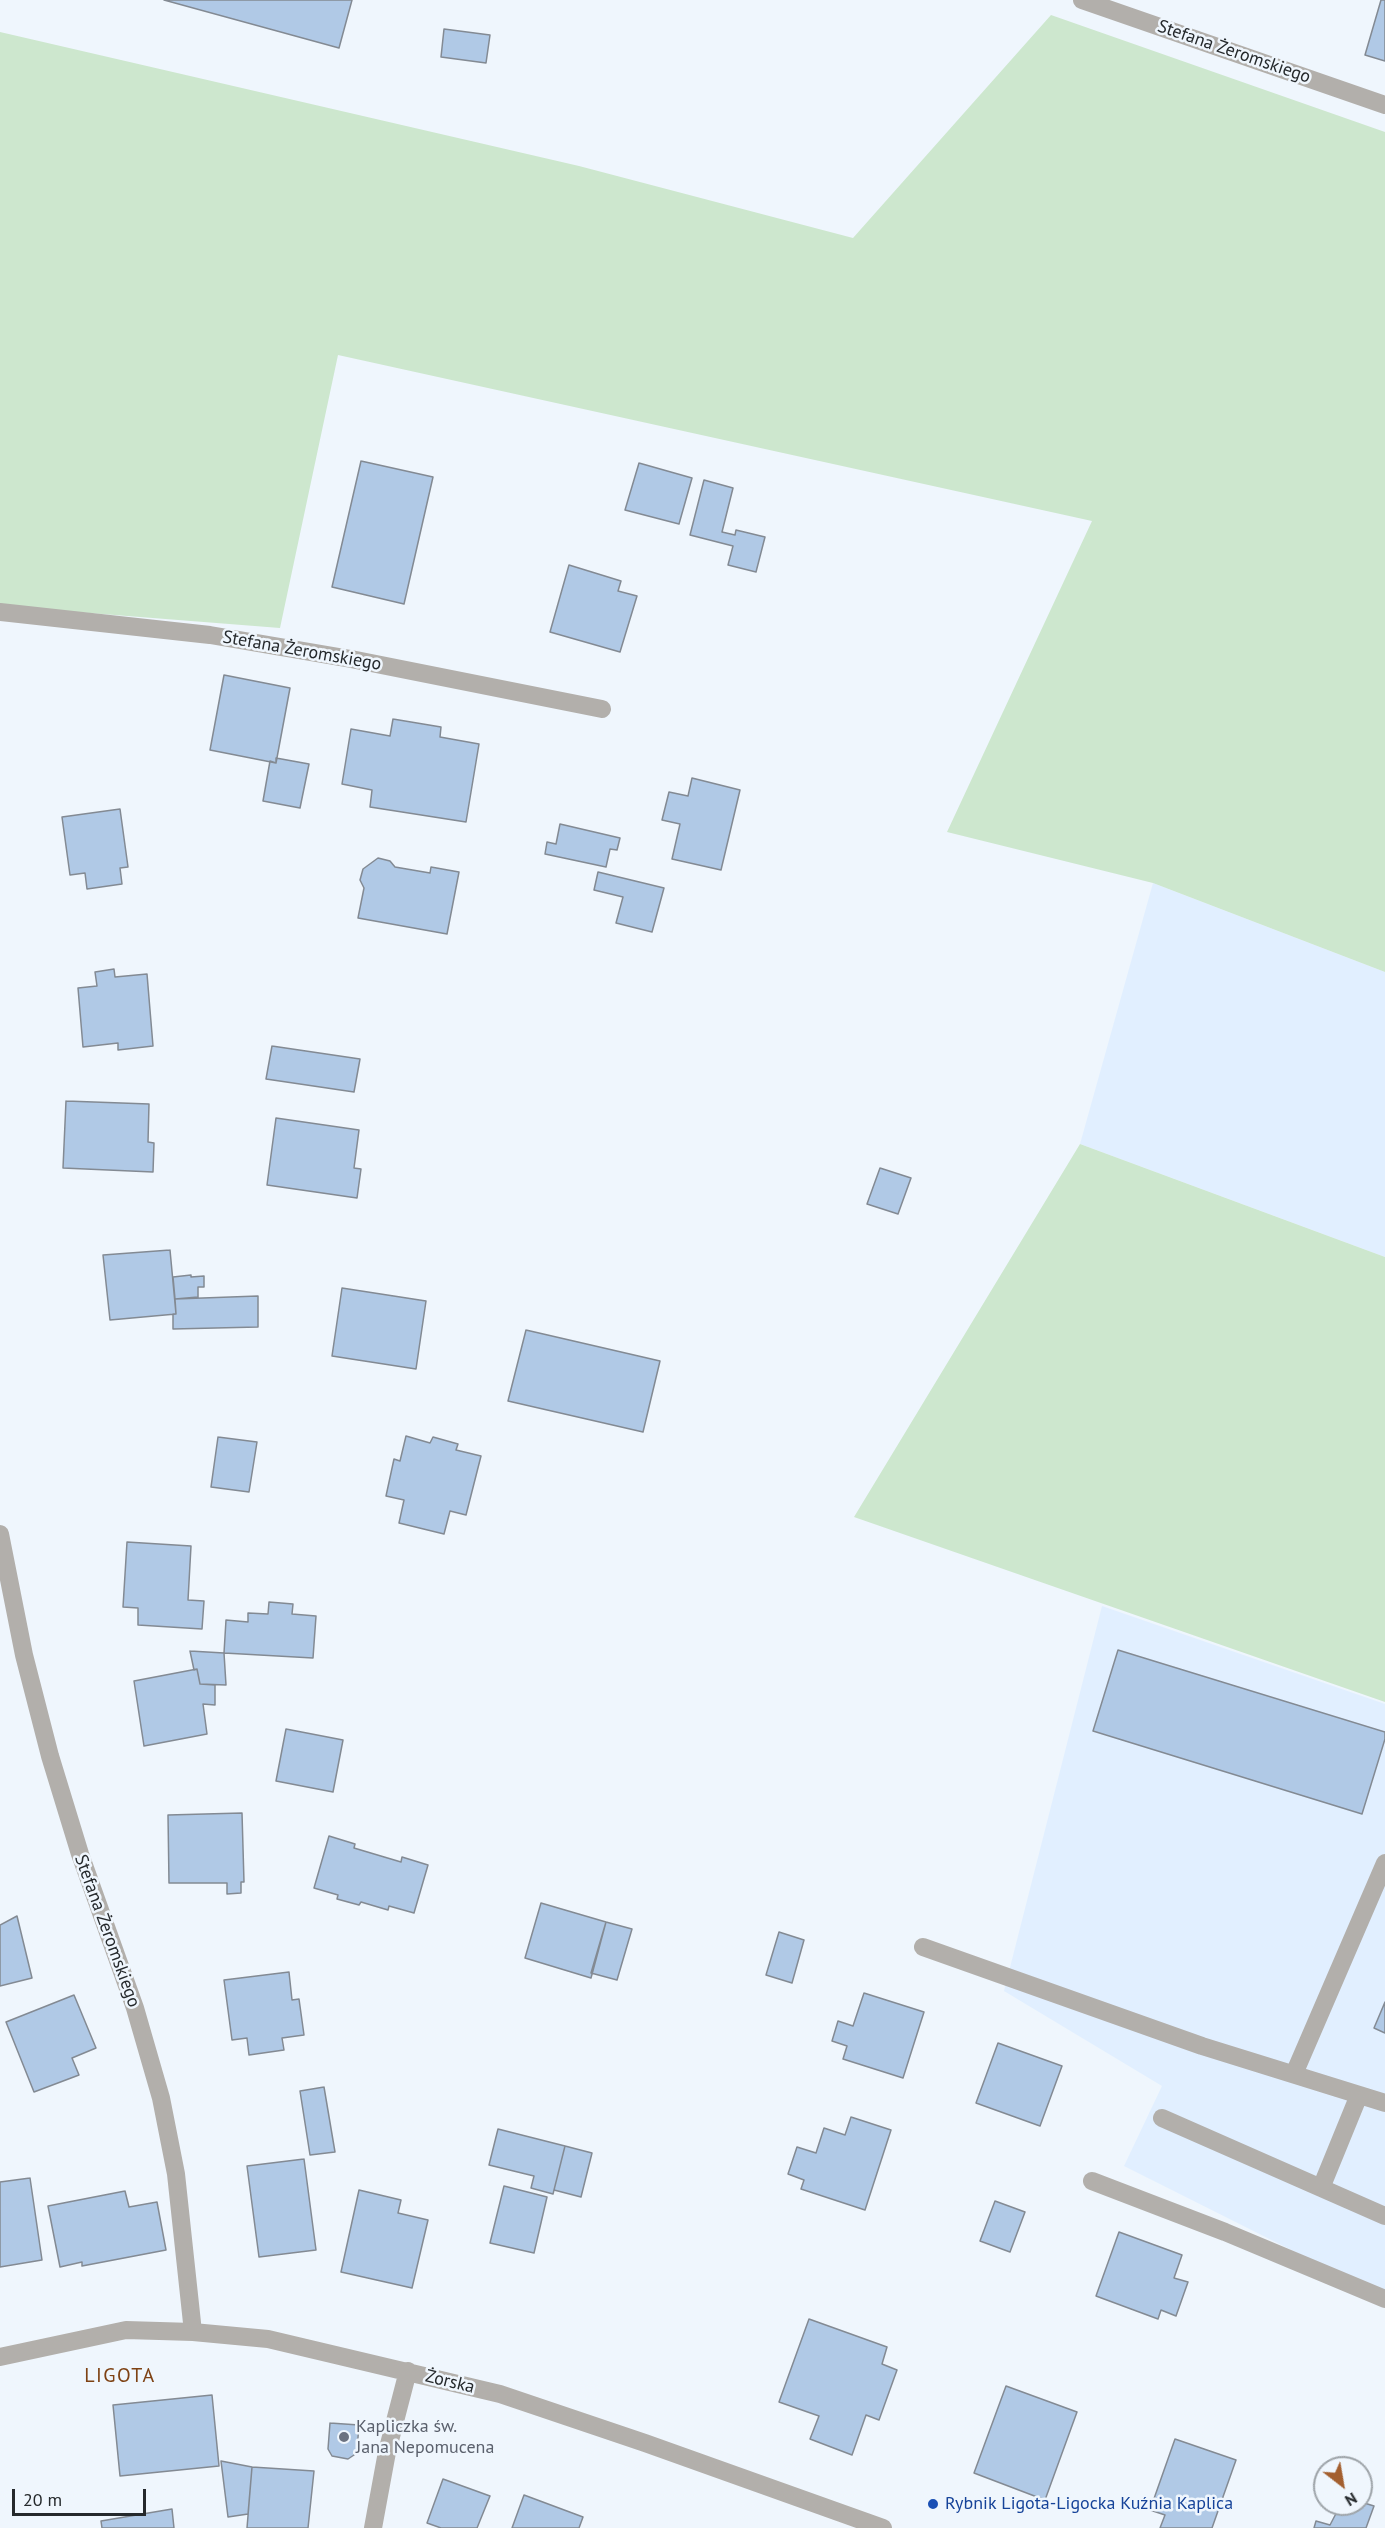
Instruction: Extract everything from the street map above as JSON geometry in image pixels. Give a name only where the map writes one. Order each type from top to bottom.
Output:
[{"type":"street","name":"Stefana Żeromskiego","points":[[1082,0],[1385,105]]},
{"type":"street","name":"Stefana Żeromskiego","points":[[0,612],[210,635],[351,659],[602,708]]},
{"type":"street","name":"Stefana Żeromskiego","points":[[0,1534],[24,1655],[50,1756],[80,1854],[135,2008],[161,2098],[176,2174],[194,2332]]},
{"type":"street","points":[[1294,2074],[1385,1863]]},
{"type":"street","points":[[923,1947],[1202,2046],[1385,2103]]},
{"type":"street","points":[[1321,2188],[1359,2095]]},
{"type":"street","points":[[1162,2118],[1385,2216]]},
{"type":"street","points":[[1092,2181],[1225,2232],[1385,2299]]},
{"type":"street","name":"Żorska","points":[[0,2357],[126,2330],[194,2332],[268,2339],[500,2394],[883,2528]]},
{"type":"street","points":[[373,2528],[387,2452],[408,2371]]},
{"type":"shaded area","points":[[1153,883],[1385,972],[1385,1257],[1080,1144]]},
{"type":"shaded area","points":[[1102,1606],[1385,1704],[1385,2297],[1124,2166],[1162,2086],[1004,1991]]},
{"type":"green space","points":[[1051,15],[1385,132],[1385,972],[1153,883],[947,832],[1092,521],[338,355],[280,628],[0,606],[0,32],[579,166],[853,238]]},
{"type":"green space","points":[[1080,1144],[1385,1257],[1385,1702],[854,1517]]},
{"type":"building","points":[[164,0],[352,0],[339,48]]},
{"type":"building","points":[[1381,0],[1385,0],[1385,61],[1365,55]]},
{"type":"building","points":[[444,29],[490,35],[486,63],[441,57]]},
{"type":"building","points":[[361,461],[433,477],[404,604],[332,587]]},
{"type":"building","points":[[639,463],[692,478],[679,524],[625,510]]},
{"type":"building","points":[[704,480],[733,488],[722,532],[735,535],[736,530],[765,537],[756,572],[728,565],[733,546],[690,535]]},
{"type":"building","points":[[569,565],[621,581],[618,591],[637,596],[620,652],[550,632]]},
{"type":"building","points":[[224,675],[290,688],[276,763],[210,750]]},
{"type":"building","points":[[393,719],[441,727],[440,737],[479,744],[466,822],[370,807],[372,790],[342,784],[351,729],[390,736]]},
{"type":"building","points":[[276,758],[309,764],[300,808],[263,801],[270,761],[276,763]]},
{"type":"building","points":[[692,778],[740,790],[721,870],[672,859],[680,824],[662,820],[669,792],[688,796]]},
{"type":"building","points":[[120,809],[128,867],[120,868],[122,884],[87,889],[85,873],[70,875],[62,817]]},
{"type":"building","points":[[560,824],[620,838],[617,850],[610,849],[606,867],[545,854],[547,842],[556,844]]},
{"type":"building","points":[[378,858],[390,861],[395,867],[430,873],[431,867],[459,872],[447,934],[358,918],[364,888],[360,880],[363,869]]},
{"type":"building","points":[[598,872],[664,888],[652,932],[616,923],[623,897],[594,890]]},
{"type":"building","points":[[114,969],[115,977],[147,974],[153,1046],[118,1050],[118,1043],[83,1047],[78,988],[97,986],[95,972]]},
{"type":"building","points":[[272,1046],[360,1059],[354,1092],[266,1079]]},
{"type":"building","points":[[66,1101],[149,1104],[148,1142],[154,1143],[153,1172],[63,1168]]},
{"type":"building","points":[[276,1118],[359,1130],[354,1168],[361,1169],[357,1198],[267,1185]]},
{"type":"building","points":[[880,1168],[911,1178],[898,1214],[867,1204]]},
{"type":"building","points":[[170,1250],[176,1314],[110,1320],[103,1255]]},
{"type":"building","points":[[191,1275],[191,1277],[204,1276],[204,1287],[198,1287],[198,1297],[175,1299],[173,1277]]},
{"type":"building","points":[[342,1288],[426,1301],[416,1369],[332,1356]]},
{"type":"building","points":[[258,1296],[258,1327],[173,1329],[173,1314],[176,1314],[175,1299]]},
{"type":"building","points":[[526,1330],[660,1361],[643,1432],[508,1401]]},
{"type":"building","points":[[406,1436],[430,1443],[433,1437],[458,1444],[456,1450],[481,1456],[466,1515],[450,1511],[444,1534],[399,1523],[404,1500],[386,1496],[394,1459],[400,1461]]},
{"type":"building","points":[[218,1437],[257,1442],[249,1492],[211,1487]]},
{"type":"building","points":[[127,1542],[191,1546],[188,1600],[204,1601],[202,1629],[138,1625],[138,1608],[123,1607]]},
{"type":"building","points":[[269,1602],[293,1604],[292,1614],[316,1616],[313,1658],[224,1653],[226,1620],[248,1622],[248,1613],[268,1614]]},
{"type":"building","points":[[1118,1650],[1385,1732],[1385,1739],[1362,1814],[1093,1731]]},
{"type":"building","points":[[190,1651],[224,1653],[226,1685],[200,1684]]},
{"type":"building","points":[[197,1669],[200,1684],[215,1685],[215,1705],[203,1704],[207,1734],[144,1746],[134,1681]]},
{"type":"building","points":[[286,1729],[343,1740],[333,1792],[276,1781]]},
{"type":"building","points":[[242,1813],[244,1882],[241,1882],[241,1893],[227,1894],[227,1883],[169,1883],[168,1815]]},
{"type":"building","points":[[329,1836],[355,1844],[354,1848],[401,1862],[402,1857],[428,1865],[414,1913],[389,1906],[388,1910],[361,1902],[359,1905],[337,1899],[338,1895],[314,1888]]},
{"type":"building","points":[[541,1903],[606,1922],[591,1978],[525,1958]]},
{"type":"building","points":[[17,1916],[32,1978],[0,1986],[0,1925]]},
{"type":"building","points":[[606,1922],[632,1929],[617,1980],[591,1973]]},
{"type":"building","points":[[779,1932],[804,1940],[792,1983],[766,1975]]},
{"type":"building","points":[[289,1972],[292,2000],[299,1999],[304,2035],[282,2038],[284,2050],[249,2055],[247,2038],[232,2040],[224,1980]]},
{"type":"building","points":[[864,1993],[924,2012],[903,2078],[843,2059],[847,2046],[832,2041],[838,2021],[853,2026]]},
{"type":"building","points":[[74,1995],[96,2048],[72,2058],[79,2075],[34,2092],[6,2022]]},
{"type":"building","points":[[1385,2002],[1385,2033],[1374,2028]]},
{"type":"building","points":[[998,2043],[1062,2066],[1040,2126],[976,2103]]},
{"type":"building","points":[[324,2087],[335,2152],[310,2155],[300,2091]]},
{"type":"building","points":[[851,2117],[891,2130],[865,2210],[801,2189],[804,2180],[788,2174],[797,2147],[816,2153],[824,2128],[845,2135]]},
{"type":"building","points":[[498,2129],[565,2146],[553,2194],[531,2188],[534,2176],[489,2165]]},
{"type":"building","points":[[565,2146],[592,2153],[581,2197],[554,2190]]},
{"type":"building","points":[[304,2159],[316,2250],[259,2257],[247,2166]]},
{"type":"building","points":[[30,2178],[42,2260],[0,2267],[0,2182]]},
{"type":"building","points":[[504,2186],[547,2197],[534,2253],[490,2243]]},
{"type":"building","points":[[359,2190],[401,2200],[398,2213],[428,2220],[412,2288],[341,2272]]},
{"type":"building","points":[[125,2191],[129,2207],[157,2202],[166,2250],[82,2266],[82,2262],[60,2267],[48,2206]]},
{"type":"building","points":[[995,2201],[1025,2212],[1010,2252],[980,2241]]},
{"type":"building","points":[[1119,2232],[1182,2255],[1174,2278],[1188,2282],[1176,2316],[1161,2310],[1158,2319],[1096,2296]]},
{"type":"building","points":[[809,2319],[887,2347],[882,2364],[897,2370],[879,2420],[866,2415],[852,2455],[810,2439],[819,2416],[779,2402]]},
{"type":"building","points":[[1006,2386],[1077,2412],[1045,2500],[974,2473]]},
{"type":"building","points":[[212,2395],[219,2466],[120,2476],[113,2405]]},
{"type":"building","name":"Kapliczka św. Jana Nepomucena","points":[[330,2423],[359,2425],[357,2450],[348,2459],[332,2456],[328,2449]]},
{"type":"building","points":[[1175,2439],[1236,2460],[1212,2528],[1160,2528],[1165,2515],[1150,2510]]},
{"type":"building","points":[[221,2461],[252,2467],[248,2514],[228,2517]]},
{"type":"building","points":[[252,2467],[314,2471],[308,2528],[247,2528]]},
{"type":"building","points":[[443,2479],[490,2496],[477,2528],[441,2528],[427,2523]]},
{"type":"building","points":[[524,2495],[583,2517],[579,2528],[512,2528]]},
{"type":"building","points":[[172,2509],[174,2528],[102,2528],[101,2521]]},
{"type":"building","points":[[1335,2516],[1370,2516],[1366,2528],[1314,2528],[1316,2521],[1330,2525]]},
{"type":"place","name":"Kapliczka św. Jana Nepomucena","points":[[344,2437]]},
{"type":"place","name":"Rybnik Ligota-Ligocka Kuźnia Kaplica","points":[[933,2504]]},
{"type":"district","name":"LIGOTA","points":[[120,2376]]}]
